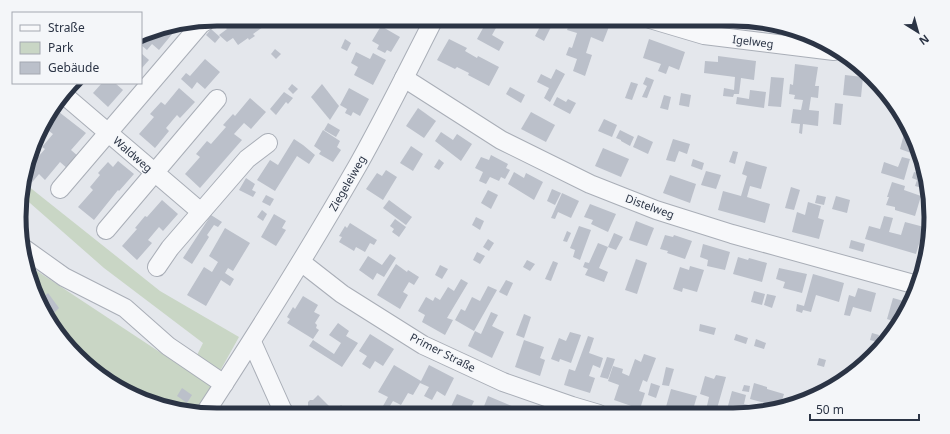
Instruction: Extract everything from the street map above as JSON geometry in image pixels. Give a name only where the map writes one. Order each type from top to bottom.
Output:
[{"type":"street","name":"Ziegeleiweg","points":[[208,408],[252,342],[358,164],[430,26]]},
{"type":"street","name":"Igelweg","points":[[674,26],[704,35],[824,50]]},
{"type":"street","points":[[60,189],[198,27]]},
{"type":"street","name":"Distelweg","points":[[404,78],[501,140],[590,184],[656,210],[732,234],[912,283]]},
{"type":"street","name":"Waldweg","points":[[67,98],[201,212]]},
{"type":"street","points":[[106,230],[217,99]]},
{"type":"street","points":[[157,266],[170,248],[247,159],[268,143]]},
{"type":"street","points":[[30,253],[64,277],[125,308],[168,346],[224,384]]},
{"type":"street","name":"Primer Straße","points":[[301,262],[342,294],[423,345],[503,382],[579,408]]},
{"type":"street","points":[[252,342],[282,408]]},
{"type":"green space","points":[[29,187],[160,291],[239,337],[220,371],[197,355],[203,343],[104,268],[27,200]]},
{"type":"green space","points":[[34,269],[211,386],[198,407],[156,398],[111,376],[91,361],[65,333],[46,301]]},
{"type":"building","points":[[229,26],[263,27],[253,34],[255,36],[249,40],[248,38],[238,45],[233,38],[227,42],[219,35],[227,29],[226,28]]},
{"type":"building","points":[[381,26],[400,37],[391,52],[387,50],[385,53],[377,49],[379,45],[372,41]]},
{"type":"building","points":[[484,26],[497,26],[492,35],[504,42],[499,51],[477,39]]},
{"type":"building","points":[[540,26],[552,26],[544,41],[535,36]]},
{"type":"building","points":[[568,26],[609,26],[603,42],[591,37],[586,53],[592,55],[585,76],[573,71],[577,59],[566,55],[569,47],[572,48],[577,33],[567,30]]},
{"type":"building","points":[[211,29],[220,37],[215,43],[206,35]]},
{"type":"building","points":[[173,33],[159,50],[152,44],[147,50],[142,46],[142,42],[156,36]]},
{"type":"building","points":[[345,39],[351,43],[347,51],[341,48]]},
{"type":"building","points":[[449,39],[467,48],[465,51],[477,58],[478,56],[499,67],[489,86],[468,75],[469,73],[457,67],[455,69],[437,60]]},
{"type":"building","points":[[649,39],[685,52],[679,70],[669,66],[666,74],[658,71],[661,64],[643,58]]},
{"type":"building","points":[[275,49],[281,54],[276,59],[271,54]]},
{"type":"building","points":[[356,52],[370,59],[373,53],[386,60],[373,85],[354,75],[358,67],[351,63]]},
{"type":"building","points":[[142,54],[149,60],[142,68]]},
{"type":"building","points":[[718,56],[756,61],[754,80],[741,78],[739,94],[734,94],[733,97],[723,96],[724,88],[734,90],[735,77],[704,73],[705,61],[718,62]]},
{"type":"building","points":[[205,59],[220,72],[205,89],[197,82],[192,89],[181,79],[186,73],[190,76]]},
{"type":"building","points":[[795,64],[818,67],[815,86],[819,86],[818,98],[811,97],[809,110],[819,111],[818,126],[803,124],[802,134],[799,133],[800,124],[791,123],[793,109],[801,110],[803,100],[794,99],[795,95],[789,94],[790,84],[793,85]]},
{"type":"building","points":[[556,69],[565,74],[550,102],[544,98],[549,88],[537,82],[541,74],[551,79]]},
{"type":"building","points":[[845,75],[863,77],[861,97],[843,95]]},
{"type":"building","points":[[646,77],[654,80],[647,98],[642,97],[647,86],[643,84]]},
{"type":"building","points":[[771,77],[784,78],[781,107],[768,106]]},
{"type":"building","points":[[631,82],[638,84],[632,100],[625,98]]},
{"type":"building","points":[[101,84],[116,84],[123,90],[108,107],[93,93]]},
{"type":"building","points":[[292,84],[298,89],[293,94],[288,89]]},
{"type":"building","points":[[322,84],[339,106],[330,120],[311,97]]},
{"type":"building","points":[[510,87],[525,95],[521,103],[506,94]]},
{"type":"building","points":[[179,88],[195,102],[180,118],[177,115],[166,128],[169,131],[155,148],[139,134],[154,117],[150,114],[161,102],[165,105]]},
{"type":"building","points":[[349,88],[369,99],[360,116],[353,112],[351,116],[345,113],[347,109],[340,105]]},
{"type":"building","points":[[750,90],[766,92],[764,108],[736,104],[737,97],[749,99]]},
{"type":"building","points":[[284,92],[293,98],[288,104],[286,102],[276,115],[270,109]]},
{"type":"building","points":[[681,93],[691,95],[689,107],[679,105]]},
{"type":"building","points":[[664,95],[671,97],[668,110],[660,108]]},
{"type":"building","points":[[557,97],[566,102],[568,99],[576,103],[570,114],[553,105]]},
{"type":"building","points":[[250,98],[266,112],[251,129],[244,123],[234,134],[242,140],[200,188],[185,174],[200,157],[196,154],[207,141],[211,144],[226,127],[223,125],[233,114],[235,116]]},
{"type":"building","points":[[835,103],[843,104],[841,125],[833,124]]},
{"type":"building","points":[[418,108],[436,121],[424,138],[406,126]]},
{"type":"building","points":[[59,112],[86,133],[71,150],[79,157],[68,169],[60,162],[45,180],[39,174],[29,186],[35,161],[45,149],[42,147],[53,134],[48,130]]},
{"type":"building","points":[[531,112],[555,125],[546,142],[521,129]]},
{"type":"building","points":[[604,119],[617,125],[612,137],[598,131]]},
{"type":"building","points":[[328,123],[340,130],[336,137],[324,130]]},
{"type":"building","points":[[323,130],[340,141],[337,147],[341,150],[333,162],[319,154],[321,151],[314,146]]},
{"type":"building","points":[[620,130],[634,137],[630,146],[616,138]]},
{"type":"building","points":[[441,132],[453,140],[457,134],[472,144],[461,161],[435,141]]},
{"type":"building","points":[[904,134],[912,151],[911,153],[900,149]]},
{"type":"building","points":[[638,135],[653,142],[648,154],[633,147]]},
{"type":"building","points":[[294,139],[315,155],[309,164],[297,156],[275,191],[257,180],[270,160],[278,165]]},
{"type":"building","points":[[673,139],[690,144],[687,154],[679,151],[675,162],[666,160]]},
{"type":"building","points":[[411,146],[423,154],[413,171],[400,163]]},
{"type":"building","points":[[603,148],[629,159],[621,177],[595,166]]},
{"type":"building","points":[[733,151],[738,152],[735,164],[729,162]]},
{"type":"building","points":[[491,155],[508,164],[506,168],[510,170],[505,179],[501,177],[499,181],[490,177],[486,184],[479,181],[483,172],[475,168],[481,157],[489,160]]},
{"type":"building","points":[[902,157],[910,159],[904,180],[881,173],[884,162],[898,167]]},
{"type":"building","points":[[439,159],[444,163],[439,170],[434,167]]},
{"type":"building","points":[[693,159],[704,163],[702,170],[691,166]]},
{"type":"building","points":[[118,161],[134,174],[119,191],[118,190],[94,220],[78,207],[93,190],[90,187],[100,175],[98,173],[108,162],[113,167]]},
{"type":"building","points":[[746,161],[767,167],[761,189],[750,186],[747,197],[770,204],[765,223],[718,210],[723,191],[741,196],[747,176],[742,174]]},
{"type":"building","points":[[386,170],[397,177],[383,200],[366,189],[377,173],[382,176]]},
{"type":"building","points":[[706,171],[721,175],[716,189],[701,185]]},
{"type":"building","points":[[514,172],[524,178],[526,173],[543,182],[534,200],[508,184]]},
{"type":"building","points":[[914,172],[918,173],[921,188],[915,186],[917,180],[912,178]]},
{"type":"building","points":[[670,175],[696,184],[690,203],[663,193]]},
{"type":"building","points":[[246,178],[255,184],[252,190],[256,192],[253,197],[239,190]]},
{"type":"building","points":[[892,182],[905,186],[904,190],[921,196],[915,216],[895,210],[895,207],[886,205]]},
{"type":"building","points":[[791,187],[800,190],[794,210],[785,208]]},
{"type":"building","points":[[552,189],[561,193],[555,205],[547,201]]},
{"type":"building","points":[[488,190],[498,195],[491,209],[481,203]]},
{"type":"building","points":[[562,193],[579,201],[571,218],[558,212],[555,219],[551,218]]},
{"type":"building","points":[[266,195],[274,199],[270,206],[262,202]]},
{"type":"building","points":[[817,195],[826,197],[824,205],[815,203]]},
{"type":"building","points":[[836,196],[850,200],[847,213],[832,209]]},
{"type":"building","points":[[162,200],[178,214],[163,231],[159,227],[148,240],[152,243],[137,260],[122,246],[137,229],[135,228],[145,216],[147,217]]},
{"type":"building","points":[[389,200],[412,217],[406,225],[383,208]]},
{"type":"building","points":[[808,202],[821,206],[818,218],[824,220],[819,239],[792,232],[797,212],[805,215]]},
{"type":"building","points":[[590,204],[616,214],[608,232],[591,224],[593,220],[584,217]]},
{"type":"building","points":[[262,210],[267,214],[263,221],[257,217]]},
{"type":"building","points":[[274,214],[286,221],[282,228],[286,230],[276,246],[261,237]]},
{"type":"building","points":[[211,215],[222,222],[218,227],[214,225],[207,235],[209,237],[192,264],[183,258]]},
{"type":"building","points":[[884,216],[893,218],[889,232],[901,235],[905,222],[924,227],[916,254],[865,239],[869,226],[880,229]]},
{"type":"building","points":[[476,217],[484,221],[480,230],[472,225]]},
{"type":"building","points":[[395,219],[406,227],[399,237],[392,232],[394,229],[390,226]]},
{"type":"building","points":[[636,221],[654,228],[647,246],[629,240]]},
{"type":"building","points":[[350,223],[377,240],[374,245],[370,243],[365,252],[356,247],[354,251],[339,242],[342,237],[339,236],[345,226],[347,228]]},
{"type":"building","points":[[579,226],[591,230],[580,260],[573,257],[575,250],[570,248]]},
{"type":"building","points":[[225,228],[250,243],[233,271],[228,268],[225,273],[234,279],[230,286],[221,280],[206,306],[187,295],[204,267],[212,272],[218,262],[209,256]]},
{"type":"building","points":[[567,231],[571,233],[567,242],[563,241]]},
{"type":"building","points":[[614,233],[623,237],[616,250],[608,247]]},
{"type":"building","points":[[665,235],[673,237],[674,235],[692,241],[685,259],[660,249]]},
{"type":"building","points":[[488,239],[494,243],[489,251],[483,247]]},
{"type":"building","points":[[851,240],[865,244],[863,252],[849,248]]},
{"type":"building","points":[[598,243],[608,247],[599,268],[608,272],[604,282],[585,275],[588,269],[583,267],[585,262],[589,263]]},
{"type":"building","points":[[703,244],[730,252],[725,270],[707,266],[708,260],[700,257]]},
{"type":"building","points":[[477,252],[485,256],[480,264],[473,260]]},
{"type":"building","points":[[390,254],[396,258],[384,277],[377,273],[373,280],[359,270],[368,256],[382,265]]},
{"type":"building","points":[[738,257],[748,260],[749,258],[767,263],[762,282],[733,274]]},
{"type":"building","points":[[636,259],[647,263],[637,294],[625,290]]},
{"type":"building","points":[[527,260],[535,264],[530,271],[523,267]]},
{"type":"building","points":[[553,261],[558,263],[551,281],[545,279]]},
{"type":"building","points":[[396,264],[407,272],[408,270],[419,277],[414,285],[409,282],[403,292],[408,295],[400,309],[377,295]]},
{"type":"building","points":[[440,265],[448,269],[442,279],[435,275]]},
{"type":"building","points":[[690,266],[704,270],[697,292],[683,288],[682,292],[673,289],[680,267],[689,270]]},
{"type":"building","points":[[779,268],[807,274],[802,293],[783,288],[785,282],[776,279]]},
{"type":"building","points":[[813,274],[844,283],[839,302],[816,295],[811,312],[803,310],[802,313],[796,311],[797,304],[804,306]]},
{"type":"building","points":[[461,279],[468,283],[447,318],[453,320],[445,335],[422,322],[425,315],[418,311],[426,297],[433,301],[435,297],[440,300],[448,287],[454,291]]},
{"type":"building","points":[[506,280],[513,283],[507,296],[499,292]]},
{"type":"building","points":[[488,286],[497,290],[474,331],[455,320],[461,309],[465,311],[472,297],[480,301]]},
{"type":"building","points":[[858,288],[876,293],[871,312],[853,307],[850,316],[844,315],[849,295],[855,297]]},
{"type":"building","points":[[754,291],[765,294],[762,305],[751,302]]},
{"type":"building","points":[[48,293],[59,308],[54,313],[50,309],[44,296]]},
{"type":"building","points":[[767,294],[776,296],[772,308],[764,305]]},
{"type":"building","points":[[303,296],[318,305],[314,312],[320,315],[315,323],[317,325],[316,328],[319,330],[313,339],[287,323],[290,319],[287,317],[293,307],[295,309]]},
{"type":"building","points":[[893,298],[904,301],[893,321],[887,319]]},
{"type":"building","points":[[491,312],[498,315],[492,326],[504,332],[492,358],[468,346],[475,331],[481,334]]},
{"type":"building","points":[[524,314],[531,317],[524,338],[516,335]]},
{"type":"building","points":[[338,323],[349,331],[346,336],[358,343],[342,367],[309,346],[313,340],[334,354],[341,343],[329,335]]},
{"type":"building","points":[[700,324],[716,328],[714,335],[699,331]]},
{"type":"building","points":[[570,332],[581,335],[571,363],[560,359],[559,362],[551,359],[559,338],[566,341]]},
{"type":"building","points":[[872,333],[879,335],[877,342],[870,340]]},
{"type":"building","points":[[370,334],[394,349],[383,366],[375,361],[370,369],[362,364],[367,356],[359,351]]},
{"type":"building","points":[[736,334],[748,338],[746,344],[734,340]]},
{"type":"building","points":[[588,336],[594,338],[589,353],[603,358],[600,368],[593,365],[589,376],[595,378],[590,393],[564,385],[569,369],[575,371]]},
{"type":"building","points":[[756,339],[766,343],[764,349],[754,346]]},
{"type":"building","points":[[524,340],[544,347],[540,358],[545,360],[540,376],[515,367]]},
{"type":"building","points":[[644,354],[656,358],[647,382],[643,380],[639,391],[645,393],[640,408],[614,400],[619,385],[608,381],[613,366],[623,369],[622,373],[629,376],[635,359],[641,362]]},
{"type":"building","points":[[607,357],[615,359],[608,379],[600,377]]},
{"type":"building","points":[[819,358],[826,360],[824,367],[817,365]]},
{"type":"building","points":[[394,365],[421,381],[429,365],[454,378],[445,396],[437,391],[432,400],[424,396],[429,387],[420,383],[413,395],[408,393],[401,405],[393,401],[389,408],[383,406],[388,397],[378,392]]},
{"type":"building","points":[[666,367],[674,369],[669,386],[662,385]]},
{"type":"building","points":[[108,370],[117,378],[116,379],[106,372]]},
{"type":"building","points":[[716,375],[726,377],[717,408],[706,408],[709,397],[700,394],[705,376],[714,379]]},
{"type":"building","points":[[651,383],[660,386],[656,398],[648,395]]},
{"type":"building","points":[[754,383],[784,394],[782,401],[769,404],[750,399]]},
{"type":"building","points":[[744,385],[750,386],[749,392],[742,391]]},
{"type":"building","points":[[182,388],[192,395],[187,403],[177,396]]},
{"type":"building","points":[[671,389],[697,396],[693,408],[666,408]]},
{"type":"building","points":[[732,391],[746,395],[744,404],[750,405],[749,407],[745,408],[727,408]]},
{"type":"building","points":[[457,394],[474,401],[471,408],[450,408]]},
{"type":"building","points":[[318,395],[331,408],[306,408],[308,406],[308,402],[313,400]]},
{"type":"building","points":[[488,396],[514,407],[514,408],[483,408]]}]
